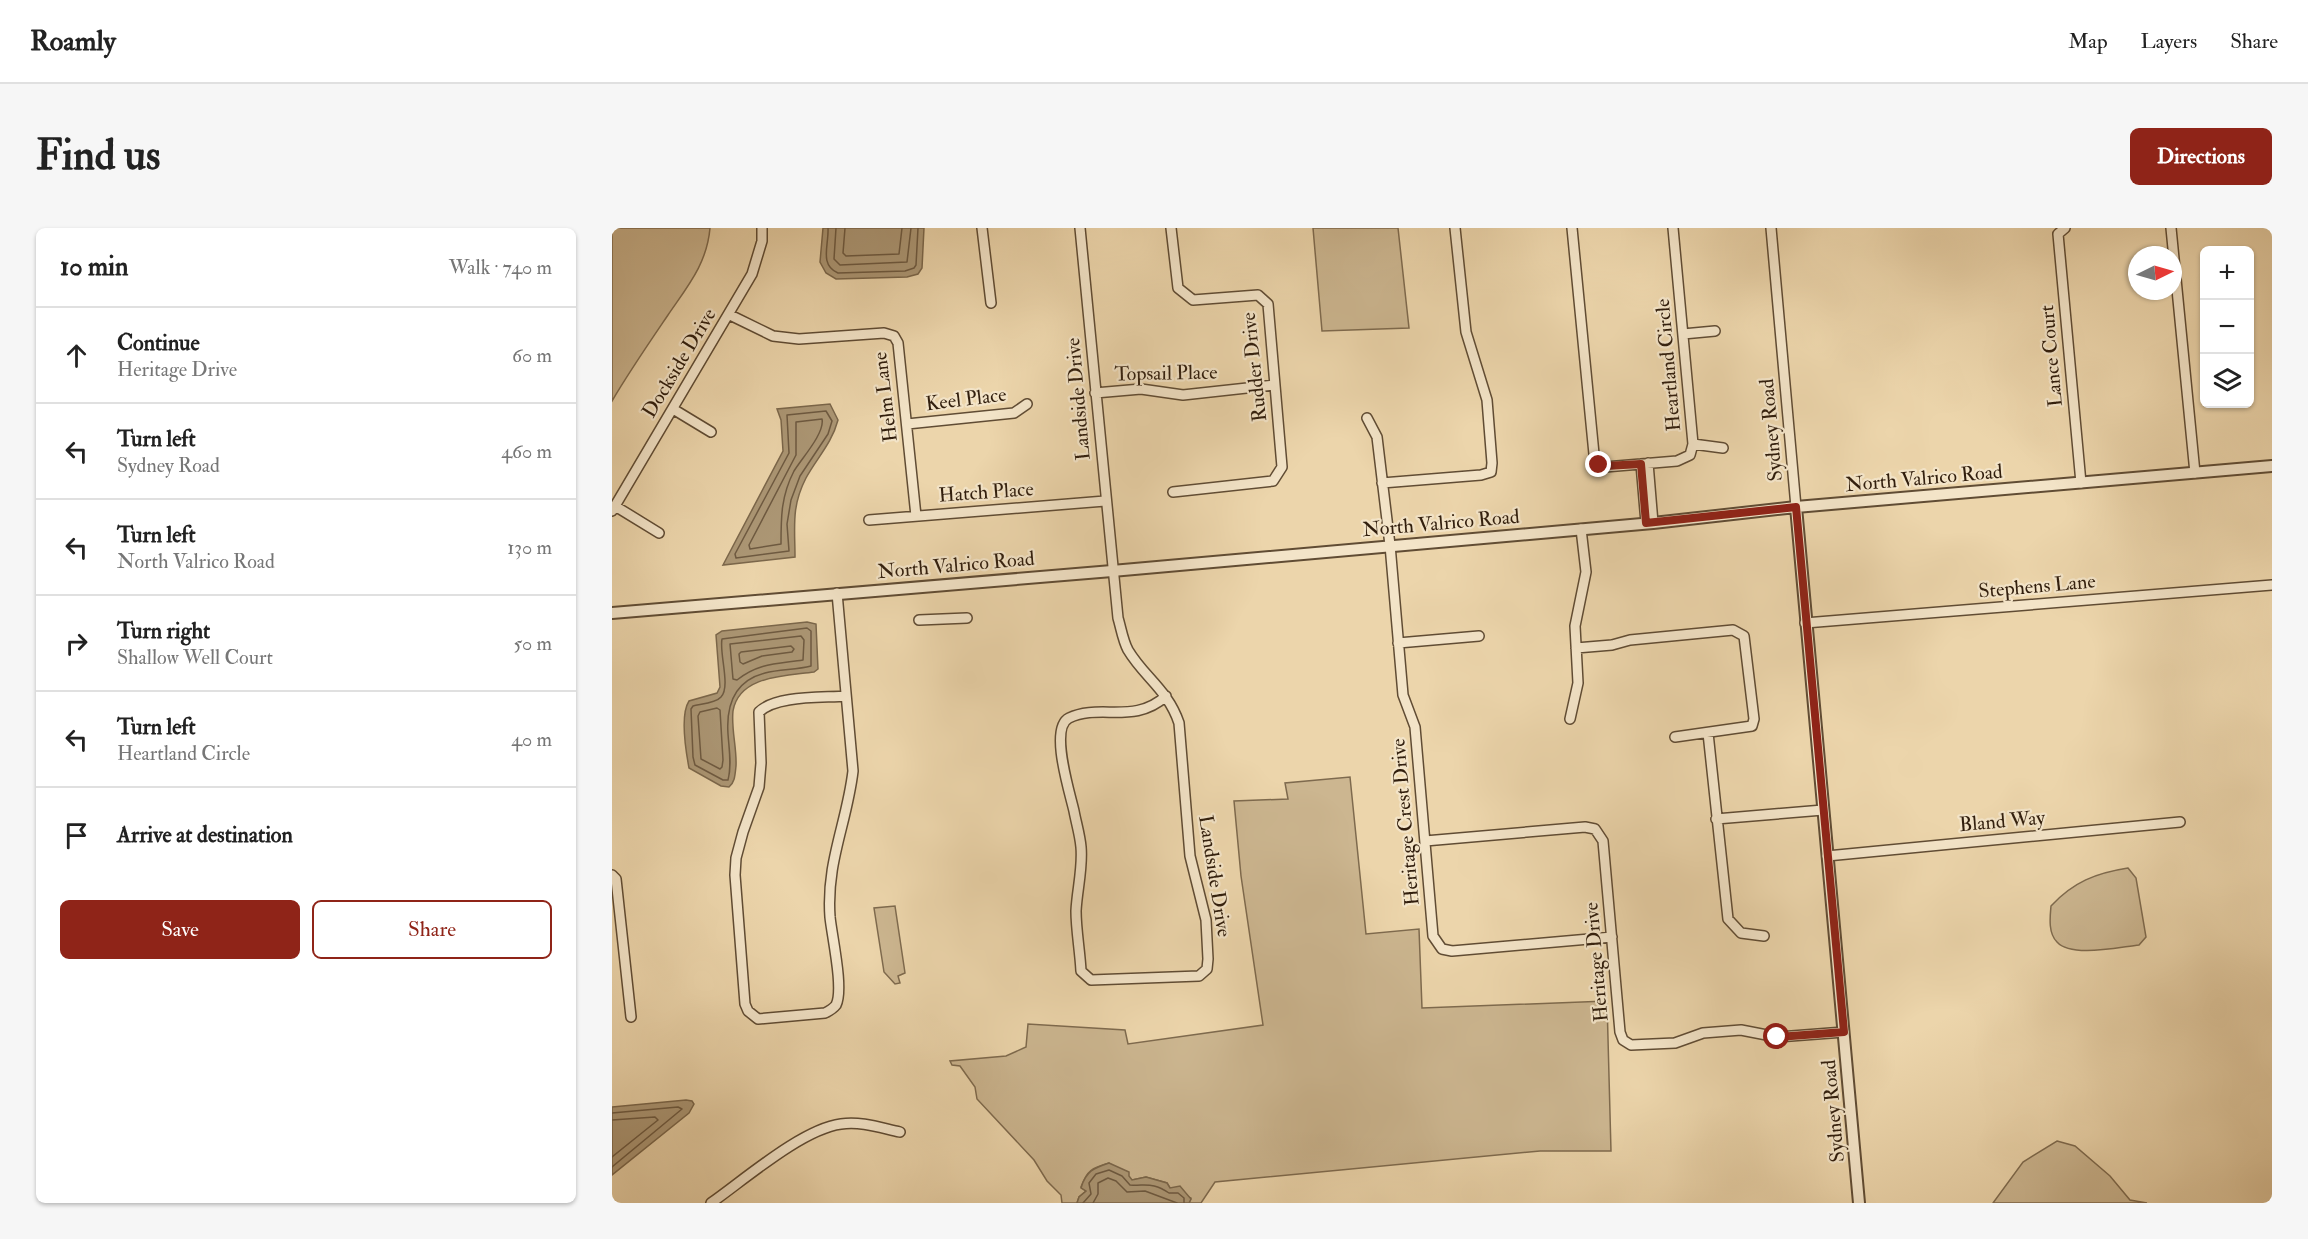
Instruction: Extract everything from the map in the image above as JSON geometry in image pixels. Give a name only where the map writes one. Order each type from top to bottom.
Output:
[{"type":"street","name":"Dockside Drive","points":[[614,509],[752,274],[762,241],[762,228]]},
{"type":"street","points":[[982,228],[991,303]]},
{"type":"street","name":"Landside Drive","points":[[1080,228],[1118,618],[1128,649],[1166,696],[1173,706],[1179,723],[1190,856],[1206,920],[1209,958],[1207,969],[1199,976],[1091,980],[1082,971],[1076,913],[1081,847],[1061,753],[1060,736],[1063,724],[1068,719],[1083,715],[1133,712],[1152,707],[1166,696]]},
{"type":"street","name":"Rudder Drive","points":[[1171,228],[1178,288],[1194,300],[1258,295],[1268,303],[1281,467],[1273,481],[1173,492]]},
{"type":"street","points":[[1382,483],[1481,475],[1491,472],[1488,400],[1466,332],[1455,228]]},
{"type":"street","name":"Heartland Circle","points":[[1572,228],[1593,454],[1599,465],[1605,466],[1677,461],[1690,455],[1693,444],[1673,228]]},
{"type":"street","name":"Sydney Road","points":[[1771,228],[1859,1203]]},
{"type":"street","name":"Lance Court","points":[[2065,228],[2058,234],[2081,483]]},
{"type":"street","points":[[2171,228],[2195,473]]},
{"type":"street","name":"Helm Lane","points":[[730,315],[773,336],[799,339],[884,333],[894,336],[898,343],[916,516]]},
{"type":"street","points":[[1683,334],[1714,331]]},
{"type":"street","name":"Topsail Place","points":[[1095,393],[1141,389],[1183,394],[1274,385]]},
{"type":"street","name":"Keel Place","points":[[907,424],[1014,413],[1027,404]]},
{"type":"street","points":[[672,409],[711,432]]},
{"type":"street","name":"Heritage Crest Drive","points":[[1367,418],[1377,437],[1390,545],[1402,695],[1415,727],[1434,936],[1442,949],[1452,951],[1612,937]]},
{"type":"street","points":[[1693,444],[1723,448]]},
{"type":"street","points":[[1645,463],[1650,523]]},
{"type":"street","name":"North Valrico Road","points":[[612,613],[1112,571],[1650,523],[1796,507],[2272,466]]},
{"type":"street","name":"Hatch Place","points":[[869,520],[1105,501]]},
{"type":"street","points":[[614,509],[659,533]]},
{"type":"street","points":[[1570,719],[1578,683],[1575,626],[1586,572],[1581,529]]},
{"type":"street","name":"Stephens Lane","points":[[1805,623],[2272,585]]},
{"type":"street","points":[[837,593],[853,771],[850,794],[830,876],[830,916],[839,990],[836,1004],[825,1013],[758,1018],[748,1011],[745,1004],[735,875],[736,858],[743,832],[759,787],[761,763],[758,733],[759,712],[765,706],[776,702],[846,696]]},
{"type":"street","points":[[919,620],[967,618]]},
{"type":"street","points":[[1576,648],[1732,630],[1744,636],[1754,718],[1752,726],[1675,737]]},
{"type":"street","points":[[1398,643],[1479,636]]},
{"type":"street","points":[[1708,733],[1728,920],[1741,933],[1764,936]]},
{"type":"street","points":[[1716,819],[1823,810]]},
{"type":"street","name":"Bland Way","points":[[1827,856],[2180,822]]},
{"type":"street","name":"Heritage Drive","points":[[1425,841],[1585,827],[1595,829],[1603,841],[1620,1032],[1623,1040],[1630,1045],[1675,1043],[1703,1033],[1741,1029],[1777,1037],[1844,1032]]},
{"type":"street","points":[[612,875],[616,879],[631,1017]]},
{"type":"street","points":[[711,1203],[810,1133],[840,1124],[860,1123],[900,1131]]},
{"type":"shaded area","points":[[612,228],[710,228],[705,253],[695,274],[612,401]]},
{"type":"shaded area","points":[[1313,228],[1398,228],[1409,328],[1322,331]]},
{"type":"shaded area","points":[[1350,777],[1366,934],[1419,929],[1422,1008],[1607,1001],[1611,1151],[1540,1151],[1215,1182],[1201,1203],[1189,1203],[1191,1198],[1170,1188],[1167,1183],[1146,1177],[1132,1180],[1109,1163],[1094,1168],[1088,1173],[1081,1187],[1086,1191],[1079,1197],[1077,1203],[1062,1203],[1061,1195],[1047,1181],[1034,1160],[977,1099],[975,1087],[960,1066],[952,1065],[950,1061],[1006,1056],[1026,1047],[1028,1024],[1125,1030],[1128,1044],[1263,1025],[1241,876],[1234,801],[1288,799],[1285,783]]},
{"type":"shaded area","points":[[2128,868],[2136,878],[2146,937],[2139,945],[2084,951],[2064,947],[2057,942],[2051,930],[2051,906],[2068,891],[2086,880]]},
{"type":"shaded area","points":[[895,906],[905,973],[898,976],[900,983],[895,984],[884,972],[874,908]]},
{"type":"shaded area","points":[[2057,1141],[2075,1146],[2110,1176],[2130,1200],[2147,1203],[1993,1203],[2023,1162]]},
{"type":"water","points":[[823,228],[924,228],[922,268],[918,274],[907,277],[836,279],[826,273],[820,262]]},
{"type":"water","points":[[830,404],[838,420],[828,443],[801,488],[795,517],[795,557],[723,565],[783,451],[781,420],[777,409]]},
{"type":"water","points":[[807,622],[816,624],[818,669],[814,672],[778,677],[754,684],[744,690],[737,699],[733,711],[736,766],[731,785],[721,786],[689,768],[684,734],[686,707],[689,701],[717,693],[720,687],[716,635],[722,631]]},
{"type":"water","points":[[686,1100],[694,1104],[689,1113],[612,1175],[612,1107]]},
{"type":"water","points":[[1109,1163],[1129,1172],[1132,1180],[1146,1177],[1167,1183],[1170,1188],[1180,1186],[1191,1199],[1189,1203],[1077,1203],[1079,1197],[1086,1191],[1081,1188],[1088,1174]]},
{"type":"route","points":[[1599,465],[1641,464],[1646,523],[1796,507],[1844,1032],[1777,1037]]}]
